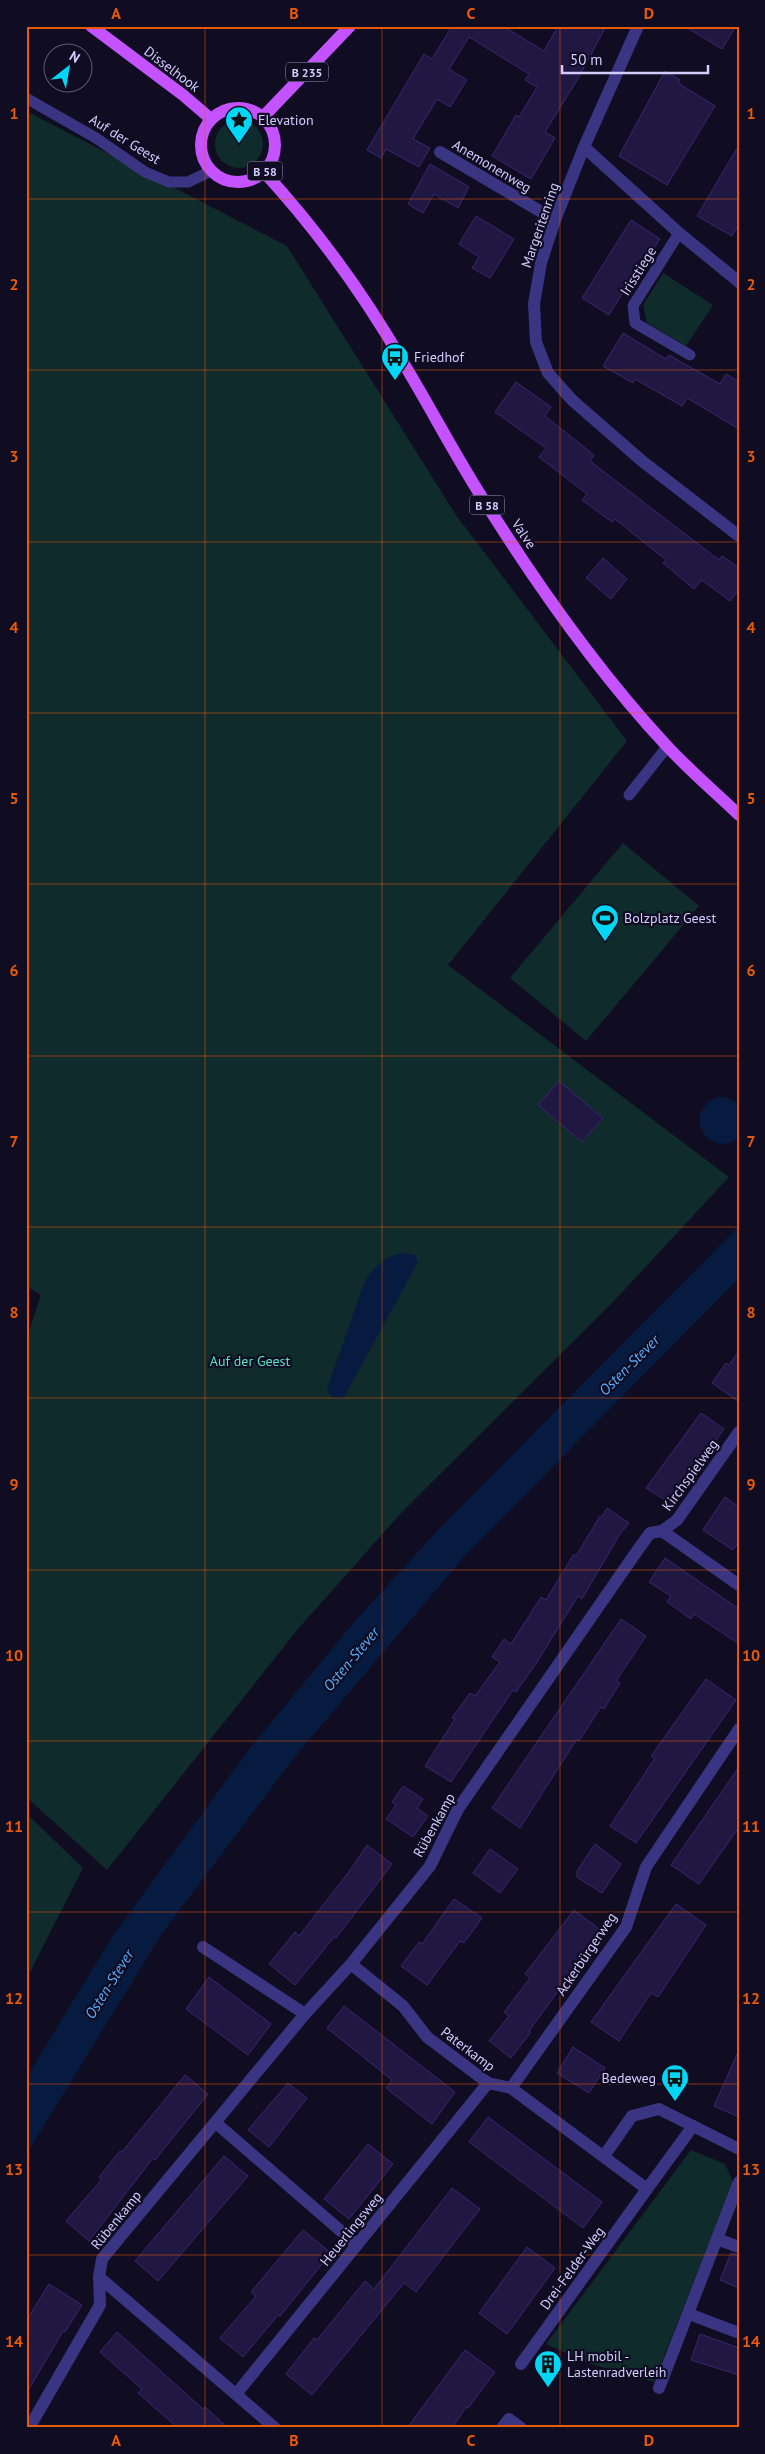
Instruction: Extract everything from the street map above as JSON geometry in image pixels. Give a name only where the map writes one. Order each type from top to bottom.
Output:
[{"type":"main road","name":"Disselhook","points":[[91,26],[184,95],[211,119]]},
{"type":"main road","name":"B 235","points":[[263,117],[350,26]]},
{"type":"main road","points":[[211,171],[204,159],[201,145],[203,131],[211,119],[220,112],[231,108],[254,110],[263,117]]},
{"type":"main road","name":"B 58","points":[[211,171],[221,178],[243,182],[264,172],[272,162],[275,144],[271,127],[263,117]]},
{"type":"main road","name":"Valve","points":[[264,172],[287,197],[351,281],[403,362],[489,509],[564,619],[633,708],[667,747],[739,815]]},
{"type":"street","name":"Margeritenring","points":[[638,26],[584,148],[555,220],[541,263],[534,304],[536,342],[548,373],[572,400],[642,461],[739,536]]},
{"type":"street","points":[[584,148],[679,233],[739,282]]},
{"type":"street","name":"Anemonenweg","points":[[440,152],[555,220]]},
{"type":"street","name":"Kirchspielweg","points":[[662,1531],[677,1520],[739,1432]]},
{"type":"street","points":[[662,1531],[739,1585]]},
{"type":"street","name":"Rübenkamp","points":[[29,2428],[100,2305],[99,2277],[102,2259],[306,2014],[351,1964],[430,1866],[458,1809],[636,1550],[650,1533],[662,1531]]},
{"type":"street","name":"Ackerbürgerweg","points":[[511,2088],[626,1927],[646,1867],[739,1729]]},
{"type":"street","points":[[203,1947],[306,2014]]},
{"type":"street","name":"Paterkamp","points":[[351,1964],[403,2006],[427,2037],[488,2083],[511,2088],[604,2156],[646,2190]]},
{"type":"street","name":"Heuerlingsweg","points":[[237,2393],[488,2083]]},
{"type":"street","points":[[604,2156],[632,2116],[659,2108],[739,2149]]},
{"type":"street","points":[[216,2123],[357,2245]]},
{"type":"street","points":[[646,2190],[694,2126]]},
{"type":"street","points":[[659,2388],[739,2182]]},
{"type":"street","name":"Drei-Felder-Weg","points":[[521,2364],[646,2190]]},
{"type":"street","points":[[717,2238],[739,2247]]},
{"type":"street","points":[[99,2277],[237,2393],[275,2428]]},
{"type":"street","points":[[689,2314],[739,2333]]},
{"type":"street","points":[[505,2423],[521,2428]]},
{"type":"lane","name":"Auf der Geest","points":[[26,98],[96,138],[145,172],[169,182],[188,182],[211,171]]},
{"type":"lane","name":"Irisstiege","points":[[679,233],[633,306],[635,322],[690,355]]},
{"type":"lane","points":[[629,795],[667,747]]},
{"type":"green space","points":[[26,111],[287,246],[456,515],[627,741],[448,965],[729,1177],[613,1302],[402,1512],[298,1629],[107,1870],[26,1797],[26,1340],[41,1295],[26,1286]]},
{"type":"green space","points":[[239,120],[248,122],[256,127],[261,135],[263,144],[261,153],[256,161],[248,166],[239,168],[230,166],[222,161],[217,153],[215,144],[217,135],[222,127],[230,122]]},
{"type":"green space","points":[[663,273],[713,305],[686,346],[647,323],[643,305]]},
{"type":"green space","name":"Bolzplatz Geest","points":[[623,843],[699,906],[586,1041],[510,978]]},
{"type":"green space","points":[[26,1813],[83,1868],[26,1980]]},
{"type":"green space","points":[[691,2150],[725,2164],[733,2182],[654,2382],[588,2363],[546,2344]]},
{"type":"water","points":[[717,1097],[726,1097],[739,1104],[739,1137],[729,1143],[719,1143],[710,1140],[703,1133],[700,1124],[700,1114],[706,1105]]},
{"type":"water","name":"Osten-Stever","points":[[739,1226],[739,1278],[464,1557],[293,1759],[161,1935],[26,2155],[26,2078],[114,1934],[250,1748],[355,1621],[438,1530]]},
{"type":"water","points":[[403,1253],[415,1255],[418,1262],[343,1399],[331,1397],[327,1389],[366,1278],[382,1262],[392,1256]]},
{"type":"building","points":[[452,26],[503,26],[544,51],[558,26],[606,26],[579,77],[545,132],[555,138],[531,179],[492,156],[516,115],[519,117],[537,87],[525,80],[529,74],[469,37],[449,69],[467,80],[450,107],[437,99],[413,139],[430,148],[419,167],[386,149],[381,158],[367,150],[424,54],[432,59]]},
{"type":"building","points":[[684,26],[736,26],[722,49]]},
{"type":"building","points":[[665,71],[680,80],[678,83],[715,106],[667,185],[619,156]]},
{"type":"building","points":[[739,145],[739,224],[732,236],[697,216]]},
{"type":"building","points":[[430,164],[469,187],[458,208],[434,194],[423,213],[408,204]]},
{"type":"building","points":[[476,216],[514,239],[490,278],[472,268],[479,257],[459,244]]},
{"type":"building","points":[[631,220],[660,239],[639,271],[637,269],[609,315],[582,298]]},
{"type":"building","points":[[623,333],[666,359],[669,355],[720,384],[726,374],[739,382],[739,429],[687,398],[682,406],[635,379],[633,383],[603,366]]},
{"type":"building","points":[[516,382],[551,407],[545,416],[594,455],[590,461],[719,560],[722,556],[739,568],[739,589],[730,601],[702,580],[694,589],[663,563],[666,560],[615,519],[612,522],[582,500],[587,494],[539,457],[546,448],[495,412]]},
{"type":"building","points":[[603,558],[627,579],[611,599],[586,578]]},
{"type":"building","points":[[559,1081],[603,1118],[582,1142],[538,1105]]},
{"type":"building","points":[[739,1351],[739,1402],[712,1383],[726,1363],[729,1365]]},
{"type":"building","points":[[701,1413],[724,1429],[670,1503],[646,1488]]},
{"type":"building","points":[[725,1497],[739,1507],[739,1541],[733,1550],[703,1530]]},
{"type":"building","points":[[607,1508],[629,1523],[620,1534],[582,1599],[578,1596],[537,1662],[516,1692],[513,1690],[451,1782],[425,1766],[455,1719],[452,1718],[470,1693],[475,1696],[500,1662],[492,1657],[504,1639],[511,1644],[541,1597],[546,1600],[574,1554],[576,1556],[600,1516],[602,1517]]},
{"type":"building","points":[[665,1558],[739,1609],[739,1644],[694,1614],[691,1619],[667,1602],[671,1596],[649,1582]]},
{"type":"building","points":[[621,1619],[646,1636],[616,1681],[620,1683],[604,1709],[601,1707],[579,1741],[577,1739],[520,1828],[492,1808]]},
{"type":"building","points":[[706,1679],[736,1700],[636,1843],[610,1826],[655,1758],[651,1756]]},
{"type":"building","points":[[739,1767],[739,1827],[699,1884],[671,1865]]},
{"type":"building","points":[[403,1786],[423,1799],[417,1808],[428,1816],[413,1837],[386,1819],[396,1805],[392,1802]]},
{"type":"building","points":[[595,1844],[621,1864],[602,1893],[577,1877],[577,1871]]},
{"type":"building","points":[[367,1845],[392,1864],[336,1938],[334,1937],[295,1985],[269,1964],[295,1932],[299,1936],[348,1873]]},
{"type":"building","points":[[490,1849],[518,1869],[500,1893],[473,1873]]},
{"type":"building","points":[[454,1899],[482,1918],[464,1943],[460,1941],[427,1985],[401,1966],[419,1942],[422,1944]]},
{"type":"building","points":[[676,1904],[706,1925],[658,1997],[651,1993],[619,2041],[591,2022]]},
{"type":"building","points":[[574,1910],[602,1931],[511,2058],[489,2041],[509,2016],[504,2012],[530,1978],[525,1974]]},
{"type":"building","points":[[209,1977],[271,2024],[248,2055],[186,2009]]},
{"type":"building","points":[[344,2006],[455,2092],[432,2124],[386,2088],[392,2080],[327,2028]]},
{"type":"building","points":[[573,2047],[605,2068],[589,2093],[557,2073]]},
{"type":"building","points":[[739,2050],[739,2117],[714,2106]]},
{"type":"building","points":[[185,2075],[208,2094],[155,2160],[153,2158],[89,2241],[66,2221],[102,2179],[99,2177],[120,2151],[122,2152]]},
{"type":"building","points":[[288,2083],[307,2098],[269,2147],[248,2130]]},
{"type":"building","points":[[488,2117],[602,2202],[583,2228],[469,2142]]},
{"type":"building","points":[[368,2144],[393,2164],[349,2219],[324,2199]]},
{"type":"building","points":[[224,2156],[248,2176],[158,2281],[135,2261]]},
{"type":"building","points":[[452,2188],[480,2209],[416,2292],[404,2283],[312,2395],[286,2374],[314,2338],[317,2340],[365,2281],[374,2289]]},
{"type":"building","points":[[303,2230],[331,2253],[280,2316],[278,2315],[243,2357],[220,2338],[256,2296],[251,2292]]},
{"type":"building","points":[[527,2247],[555,2268],[507,2334],[479,2313]]},
{"type":"building","points":[[731,2253],[739,2255],[739,2288],[720,2280]]},
{"type":"building","points":[[49,2284],[82,2305],[65,2332],[63,2331],[26,2394],[26,2321]]},
{"type":"building","points":[[117,2332],[203,2409],[205,2407],[228,2428],[178,2428],[138,2393],[142,2389],[100,2352]]},
{"type":"building","points":[[700,2334],[739,2348],[739,2375],[691,2360]]},
{"type":"building","points":[[465,2350],[495,2372],[468,2408],[466,2407],[452,2428],[407,2428]]},
{"type":"place","name":"Elevation","points":[[239,144]]},
{"type":"place","name":"Friedhof","points":[[395,381]]},
{"type":"place","name":"Bolzplatz Geest","points":[[605,942]]},
{"type":"place","name":"Bedeweg","points":[[675,2102]]},
{"type":"place","name":"LH mobil - Lastenradverleih","points":[[548,2388]]}]
